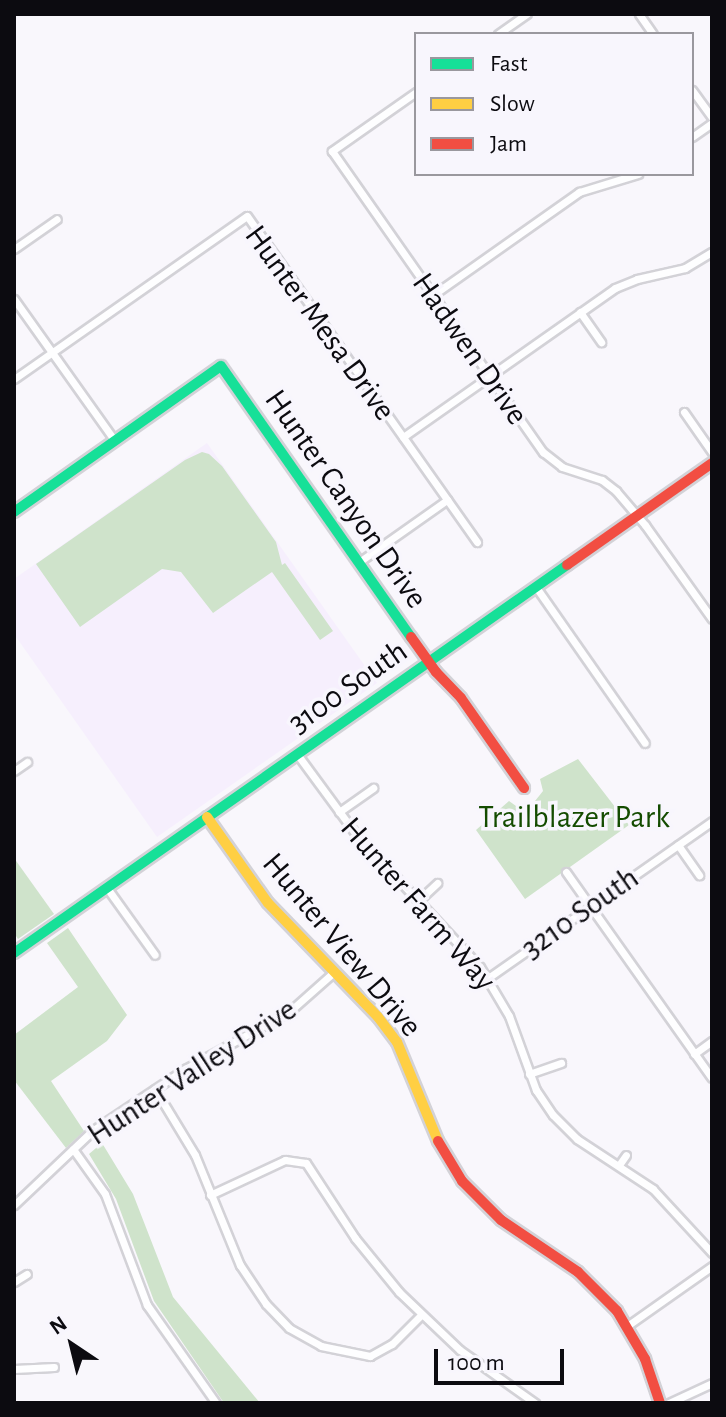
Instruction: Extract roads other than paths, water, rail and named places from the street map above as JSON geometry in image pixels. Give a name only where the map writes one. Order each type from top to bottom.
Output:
[{"type":"street","points":[[501,32],[527,14]]},
{"type":"street","points":[[639,14],[652,32]]},
{"type":"street","points":[[694,93],[712,120],[694,135]]},
{"type":"street","name":"Hadwen Drive","points":[[414,96],[332,151],[547,457],[562,467],[607,483],[637,515],[712,619]]},
{"type":"street","points":[[433,295],[579,192],[631,176]]},
{"type":"street","name":"Hunter Mesa Drive","points":[[52,352],[247,216],[477,542]]},
{"type":"street","points":[[14,249],[57,219]]},
{"type":"street","points":[[403,437],[626,283],[689,267],[712,252]]},
{"type":"street","points":[[14,299],[115,441],[14,512]]},
{"type":"street","points":[[580,312],[601,342]]},
{"type":"street","points":[[14,379],[52,352]]},
{"type":"street","name":"Hunter Canyon Drive","points":[[115,441],[221,366],[429,662],[461,698],[524,788]]},
{"type":"street","points":[[684,412],[712,452]]},
{"type":"street","name":"3100 South","points":[[14,953],[712,463]]},
{"type":"street","points":[[359,562],[447,500]]},
{"type":"street","points":[[536,587],[645,743]]},
{"type":"street","name":"Hunter Farm Way","points":[[297,754],[339,812],[488,978],[515,1029],[529,1074],[541,1099],[564,1128],[668,1203],[712,1253]]},
{"type":"street","points":[[14,771],[27,762]]},
{"type":"street","points":[[339,812],[373,788]]},
{"type":"street","name":"Hunter View Drive","points":[[207,817],[261,894],[397,1042],[434,1135],[462,1181],[501,1220],[585,1278],[627,1326],[645,1359],[660,1403]]},
{"type":"street","name":"3210 South","points":[[488,978],[712,821]]},
{"type":"street","points":[[678,845],[699,875]]},
{"type":"street","points":[[566,872],[712,1078]]},
{"type":"street","points":[[419,900],[437,883]]},
{"type":"street","points":[[107,888],[155,955]]},
{"type":"street","name":"Hunter Valley Drive","points":[[14,1205],[92,1131],[155,1089],[290,1011],[334,972]]},
{"type":"street","points":[[694,1054],[712,1041]]},
{"type":"street","points":[[529,1074],[561,1063]]},
{"type":"street","points":[[155,1089],[187,1140],[248,1279],[280,1320],[309,1341],[334,1351],[370,1356],[388,1347],[421,1315]]},
{"type":"street","points":[[73,1149],[105,1194],[150,1312],[216,1403]]},
{"type":"street","points":[[619,1165],[626,1155]]},
{"type":"street","points":[[210,1195],[289,1158],[306,1163],[363,1249],[421,1315],[483,1369],[535,1403]]},
{"type":"street","points":[[627,1326],[712,1266]]},
{"type":"street","points":[[14,1282],[27,1274]]},
{"type":"street","points":[[14,1369],[54,1367]]},
{"type":"street","points":[[669,1403],[712,1383]]},
{"type":"park label","name":"Trailblazer Park","points":[[574,817]]}]
